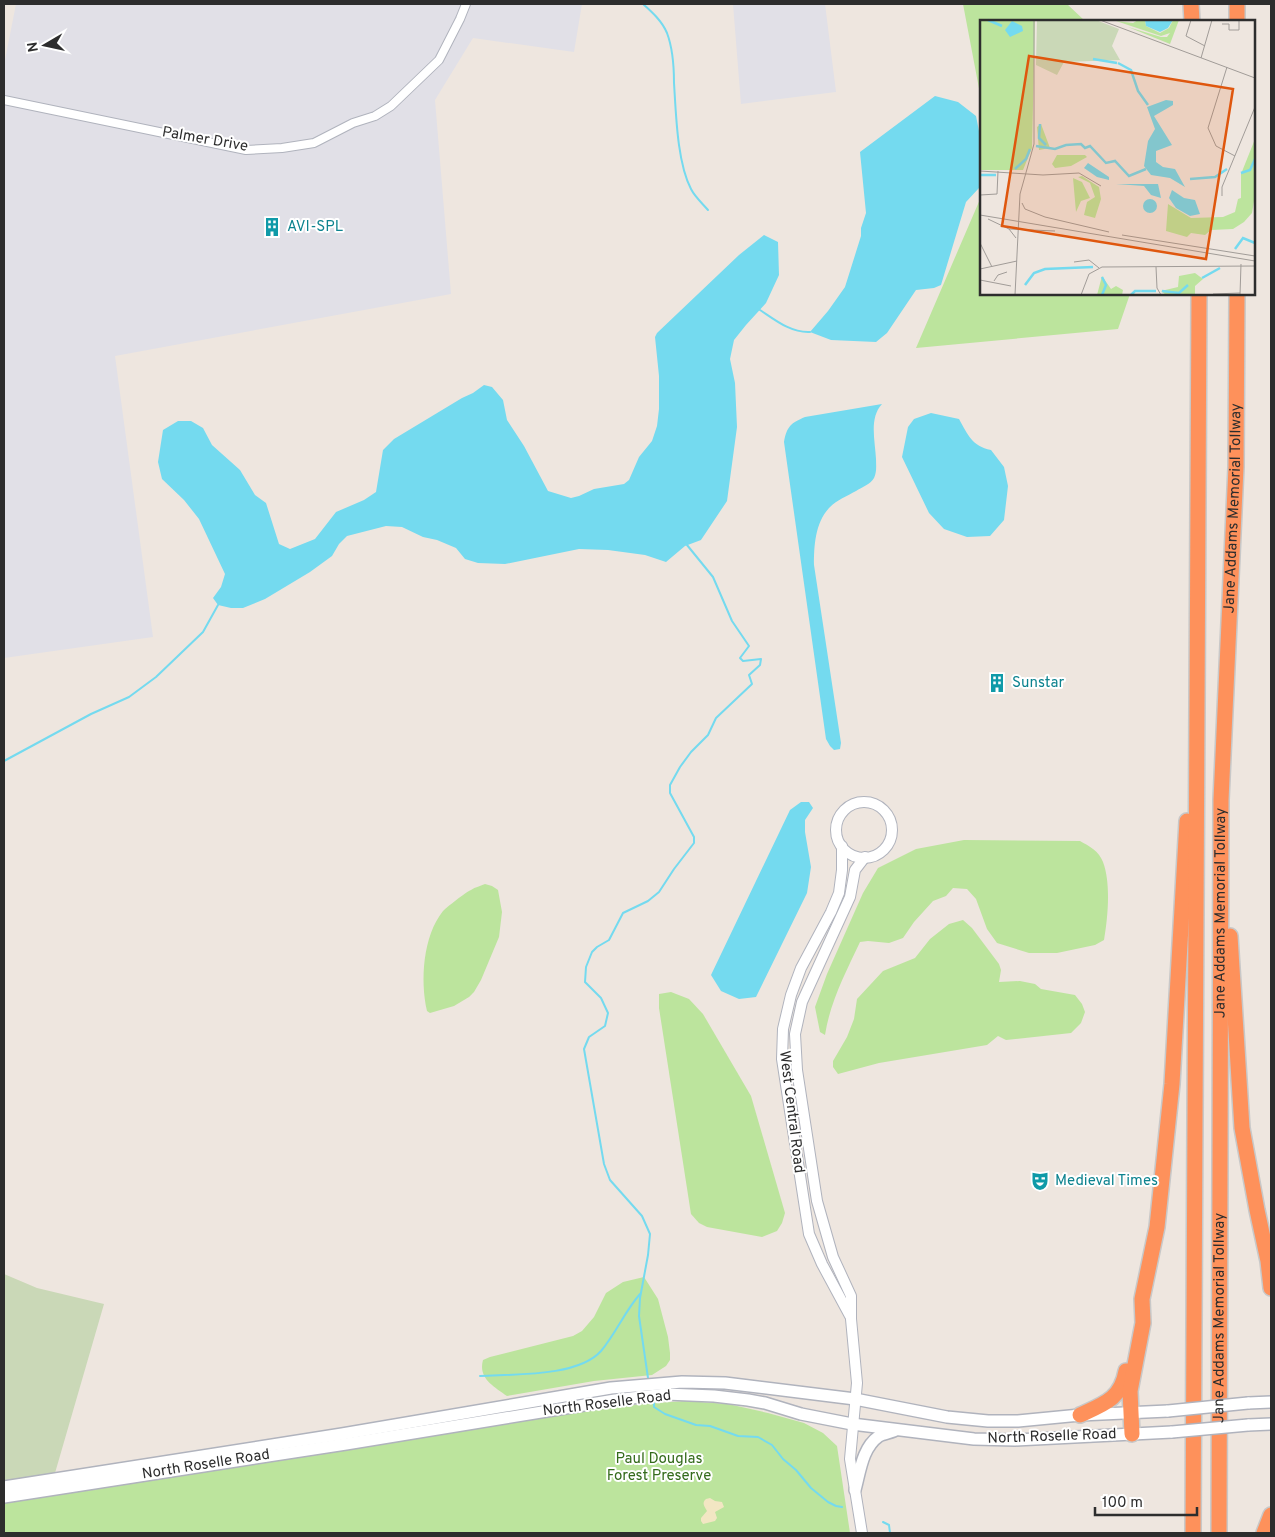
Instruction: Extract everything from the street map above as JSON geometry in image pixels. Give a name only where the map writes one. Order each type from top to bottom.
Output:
[{"type":"highway","points":[[1191,4],[1192,20]]},
{"type":"highway","points":[[1200,4],[1200,20]]},
{"type":"highway","points":[[1237,4],[1237,20]]},
{"type":"highway","name":"Jane Addams Memorial Tollway","points":[[1193,1533],[1199,295]]},
{"type":"highway","name":"Jane Addams Memorial Tollway","points":[[1219,1533],[1221,800],[1236,467],[1237,295]]},
{"type":"highway","points":[[1080,1415],[1111,1399],[1118,1393],[1122,1385],[1135,1315],[1142,1299],[1157,1227],[1172,1084],[1198,645]]},
{"type":"highway","points":[[1221,800],[1242,1128],[1268,1261],[1271,1288]]},
{"type":"highway","points":[[1132,1434],[1130,1391],[1143,1323],[1142,1299]]},
{"type":"highway","points":[[1264,1533],[1271,1515]]},
{"type":"main road","name":"North Roselle Road","points":[[4,1486],[342,1434],[611,1388],[682,1382],[724,1383],[855,1399],[941,1416],[979,1421],[1018,1421],[1271,1402]]},
{"type":"main road","name":"North Roselle Road","points":[[4,1497],[639,1396],[666,1394],[714,1396],[765,1404],[801,1414],[852,1424],[974,1439],[1015,1440],[1172,1432],[1271,1424]]},
{"type":"main road","points":[[855,1490],[863,1458],[870,1444],[880,1436],[897,1430]]},
{"type":"street","name":"Palmer Drive","points":[[4,100],[246,150],[282,148],[314,143],[353,123],[376,116],[391,106],[439,60],[466,4]]},
{"type":"street","points":[[862,802],[877,805],[883,809],[890,819],[892,832],[891,838],[884,849],[878,854],[865,857],[856,856],[848,852],[842,846],[837,832],[839,818],[843,812],[849,807],[862,802]]},
{"type":"street","name":"West Central Road","points":[[842,846],[842,870],[839,893],[801,968],[791,995],[783,1029],[782,1059],[809,1234],[851,1320]]},
{"type":"street","name":"West Central Road","points":[[862,1533],[850,1459],[857,1383],[851,1320],[851,1296],[833,1257],[817,1201],[797,1070],[795,1034],[802,1002],[850,897],[855,870],[865,857]]},
{"type":"street","points":[[785,1021],[797,1025]]},
{"type":"street","points":[[790,1111],[803,1109]]},
{"type":"street","points":[[804,1203],[817,1201]]},
{"type":"shaded area","points":[[16,4],[582,4],[574,52],[473,38],[435,100],[451,294],[115,356],[153,637],[4,658],[4,65]]},
{"type":"shaded area","points":[[733,4],[825,4],[836,92],[741,104]]},
{"type":"green space","points":[[963,4],[1067,4],[1084,20],[980,20],[980,94]]},
{"type":"green space","points":[[980,199],[980,295],[1130,295],[1118,329],[916,348]]},
{"type":"green space","points":[[964,840],[1080,841],[1090,847],[1101,858],[1106,870],[1108,911],[1104,940],[1095,945],[1057,953],[1029,953],[997,943],[987,929],[976,899],[967,889],[953,888],[946,896],[933,901],[914,922],[903,938],[889,943],[860,942],[835,999],[825,1035],[820,1032],[815,1007],[827,974],[863,893],[878,868],[916,849]]},
{"type":"green space","points":[[485,884],[498,890],[502,912],[499,937],[481,980],[469,997],[454,1006],[430,1013],[427,1011],[425,999],[424,972],[427,945],[436,921],[445,909],[469,891]]},
{"type":"green space","points":[[963,920],[972,928],[999,964],[1001,970],[999,982],[1020,981],[1035,984],[1041,989],[1075,995],[1085,1012],[1081,1023],[1071,1033],[1006,1040],[998,1036],[987,1045],[879,1063],[838,1074],[833,1067],[833,1061],[847,1037],[854,1019],[857,999],[883,971],[915,958],[930,939],[949,924]]},
{"type":"green space","points":[[671,992],[689,999],[703,1014],[751,1096],[785,1213],[777,1231],[762,1237],[707,1227],[699,1223],[691,1214],[659,1008],[659,994]]},
{"type":"green space","points":[[4,1274],[37,1288],[104,1304],[55,1473],[4,1481]]},
{"type":"green space","points":[[644,1277],[658,1299],[668,1337],[670,1353],[670,1360],[666,1366],[652,1375],[594,1381],[507,1396],[485,1377],[482,1366],[483,1360],[573,1336],[582,1331],[594,1317],[606,1293],[623,1282]]},
{"type":"green space","name":"Paul Douglas Forest Preserve","points":[[685,1401],[728,1404],[768,1413],[804,1423],[823,1433],[837,1446],[850,1533],[4,1533],[4,1487],[348,1448],[571,1413]]},
{"type":"sand","points":[[710,1498],[722,1502],[724,1507],[715,1512],[717,1518],[715,1521],[703,1524],[701,1518],[707,1511],[704,1502]]},
{"type":"water","points":[[935,96],[958,102],[976,116],[980,136],[980,184],[979,188],[966,202],[941,285],[934,288],[916,290],[887,333],[876,342],[831,340],[810,332],[845,287],[861,236],[861,228],[866,213],[860,152]]},
{"type":"water","points":[[764,235],[778,242],[779,275],[766,303],[734,340],[730,359],[735,383],[737,427],[727,501],[701,540],[685,546],[666,562],[645,555],[608,550],[579,549],[505,564],[478,563],[465,559],[456,548],[437,540],[423,537],[402,527],[386,526],[347,536],[339,544],[332,556],[310,572],[265,599],[243,608],[231,608],[218,605],[213,598],[221,587],[225,574],[199,519],[184,500],[162,479],[158,462],[163,430],[178,421],[191,421],[203,428],[212,445],[240,470],[255,495],[266,503],[279,544],[290,549],[315,539],[336,512],[364,500],[376,492],[383,450],[394,439],[484,385],[492,387],[503,400],[507,420],[524,446],[548,491],[571,498],[594,489],[624,484],[629,480],[639,457],[652,441],[657,426],[659,376],[655,337],[657,333],[739,255]]},
{"type":"water","points":[[882,404],[875,416],[874,423],[876,473],[874,478],[869,484],[830,507],[818,527],[815,542],[814,565],[841,743],[840,749],[834,750],[826,739],[784,442],[790,426],[805,417]]},
{"type":"water","points":[[931,413],[959,419],[971,439],[979,446],[991,450],[1004,467],[1008,486],[1004,520],[990,536],[967,537],[944,529],[929,513],[902,457],[908,427],[914,419]]},
{"type":"water","points":[[801,802],[809,802],[813,808],[805,820],[805,832],[811,867],[807,893],[756,997],[739,999],[721,991],[711,975],[790,810]]},
{"type":"waterway","points":[[643,4],[660,21],[669,39],[673,58],[680,152],[686,178],[693,192],[708,210]]},
{"type":"waterway","points":[[760,310],[777,322],[790,328],[810,332]]},
{"type":"waterway","points":[[648,1378],[639,1316],[650,1234],[642,1216],[610,1180],[604,1164],[584,1049],[589,1037],[605,1026],[608,1013],[601,998],[585,982],[586,967],[592,952],[609,940],[623,913],[648,901],[659,892],[694,843],[694,837],[670,793],[670,785],[691,752],[708,735],[716,718],[752,684],[749,675],[760,665],[761,659],[743,661],[740,658],[749,646],[732,621],[713,577],[687,545]]},
{"type":"waterway","points":[[4,761],[91,714],[129,697],[156,677],[203,632],[218,605]]},
{"type":"waterway","points":[[480,1376],[561,1370],[577,1366],[591,1359],[601,1351],[640,1294]]},
{"type":"waterway","points":[[654,1402],[654,1407],[665,1414],[696,1425],[710,1426],[738,1436],[758,1437],[772,1445],[811,1488],[828,1502],[842,1507]]},
{"type":"waterway","points":[[883,1522],[889,1525],[890,1533]]},
{"type":"place","name":"AVI-SPL","points":[[272,227]]},
{"type":"place","name":"Sunstar","points":[[997,683]]},
{"type":"place","name":"Medieval Times","points":[[1040,1181]]}]
